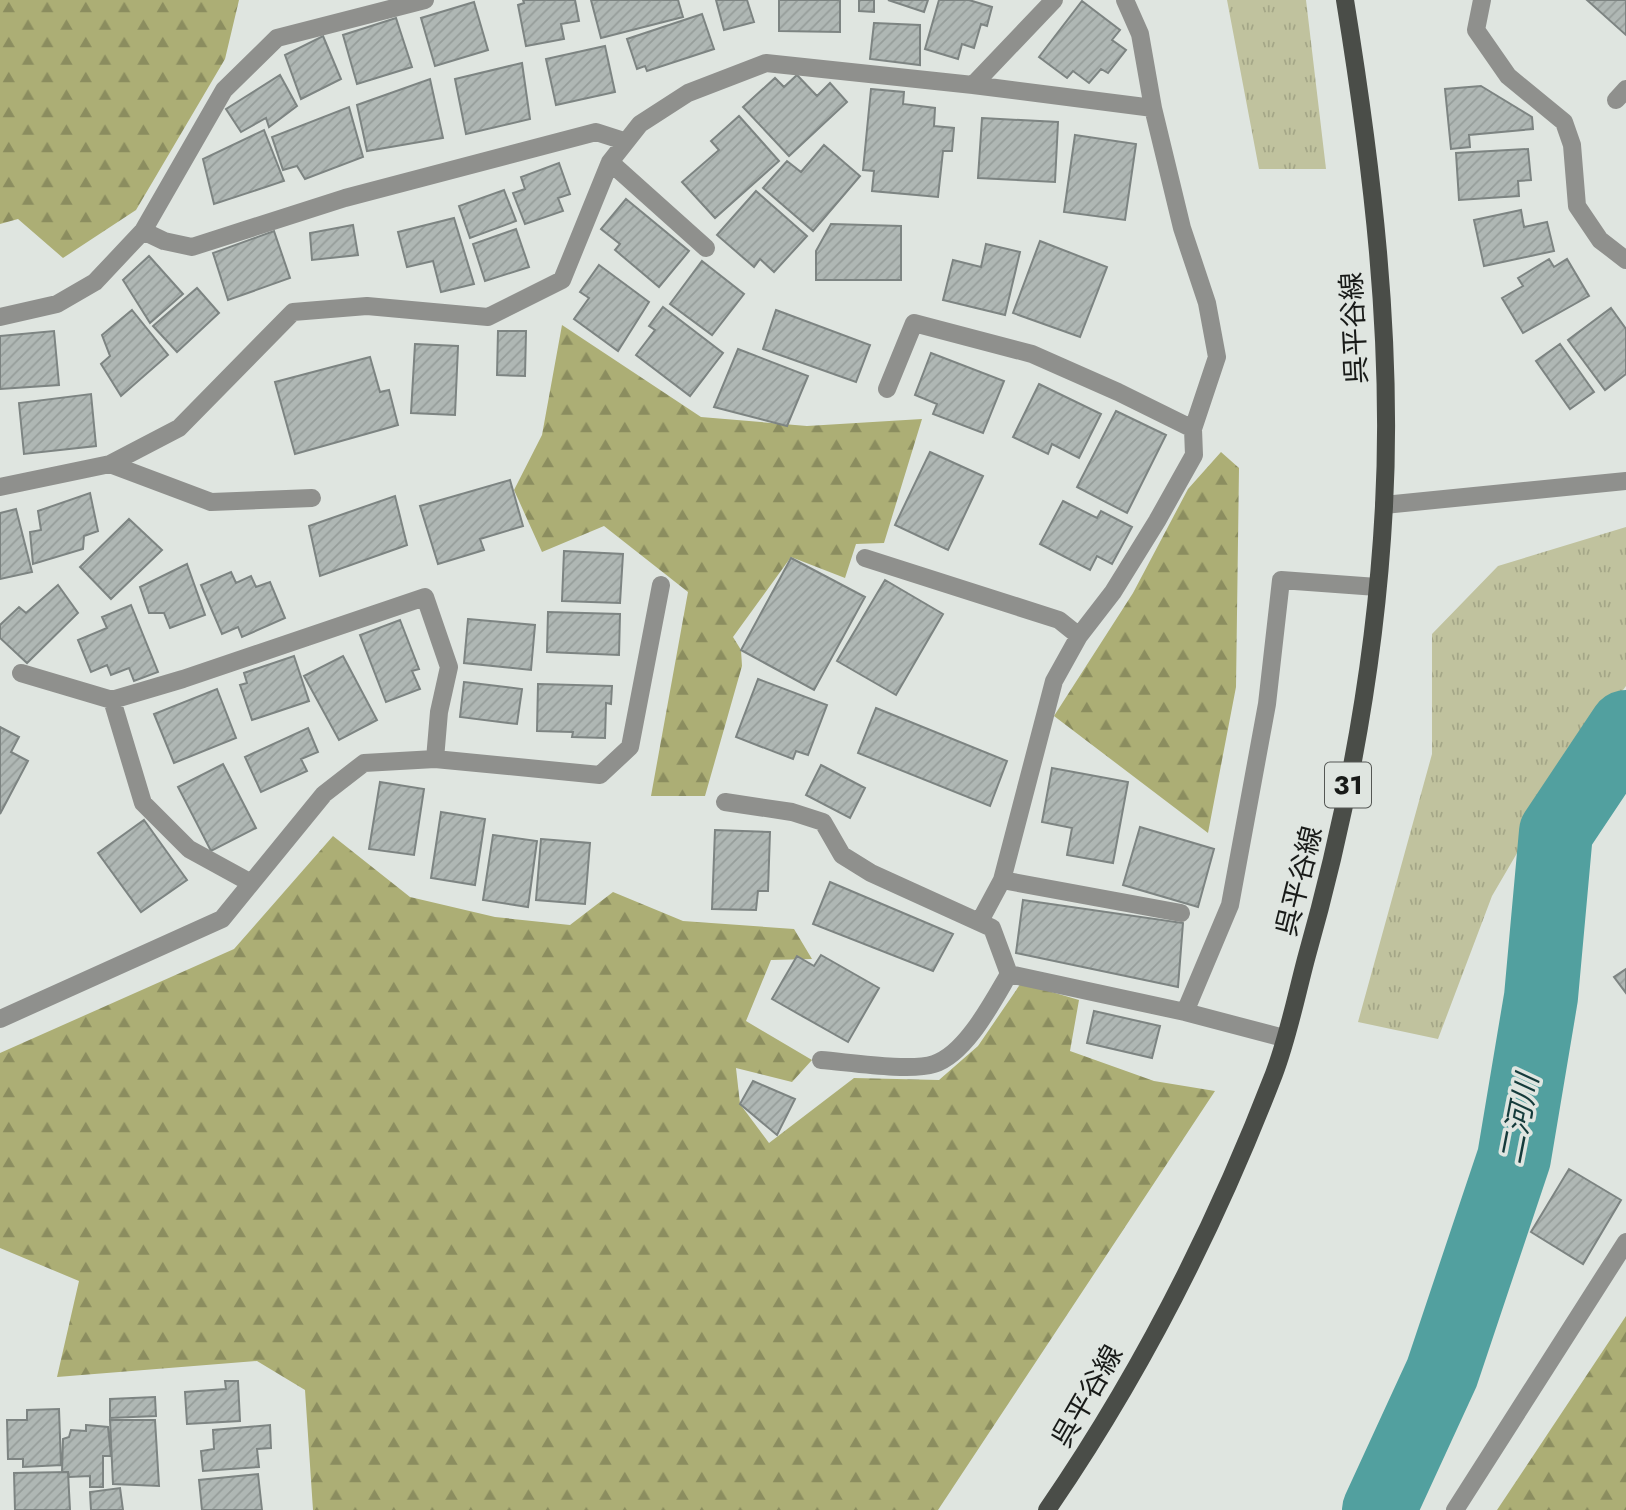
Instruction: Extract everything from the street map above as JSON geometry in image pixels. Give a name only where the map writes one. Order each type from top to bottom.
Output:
[{"type":"main road","name":"呉平谷線","points":[[1047,1510],[1096,1440],[1199,1250],[1275,1070],[1331,873],[1370,672],[1384,505],[1384,351],[1366,127],[1345,0]]},
{"type":"street","points":[[0,317],[57,304],[95,282],[143,231],[224,90],[277,38],[425,0]]},
{"type":"street","points":[[979,921],[1002,880],[1054,681],[1079,636],[1113,592],[1194,455],[1193,429],[1217,357],[1207,303],[1182,228],[1153,108],[1140,34],[1125,0]]},
{"type":"street","points":[[1482,0],[1476,30],[1490,55],[1508,76],[1564,122],[1572,145],[1577,206],[1600,240],[1626,260]]},
{"type":"street","points":[[973,85],[1047,1]]},
{"type":"street","points":[[0,486],[110,464],[179,428],[293,312],[367,306],[488,317],[562,280],[610,162],[624,141],[640,124],[688,93],[766,63],[1153,108]]},
{"type":"street","points":[[143,231],[164,241],[192,247],[345,198],[596,132],[624,141]]},
{"type":"street","points":[[610,162],[706,248]]},
{"type":"street","points":[[887,389],[914,323],[1032,354],[1193,429]]},
{"type":"street","points":[[110,464],[211,502],[312,498]]},
{"type":"street","points":[[1384,505],[1626,481]]},
{"type":"street","points":[[865,558],[1059,620],[1079,636]]},
{"type":"street","points":[[1185,1012],[1230,905],[1267,704],[1281,580],[1377,587]]},
{"type":"street","points":[[0,1018],[222,919],[324,794],[364,763],[435,759],[600,775],[631,747],[661,585]]},
{"type":"street","points":[[22,673],[112,700],[183,679],[425,597],[449,667],[439,712],[435,759]]},
{"type":"street","points":[[112,700],[142,803],[189,849],[251,883]]},
{"type":"street","points":[[725,802],[792,812],[823,822],[842,855],[871,873],[992,928],[1009,974]]},
{"type":"street","points":[[1002,880],[1181,913]]},
{"type":"street","points":[[1009,974],[1185,1012],[1284,1038]]},
{"type":"street","points":[[821,1060],[885,1066],[935,1064],[962,1045],[985,1015],[1009,974]]},
{"type":"street","points":[[1455,1510],[1626,1242]]},
{"type":"green space","points":[[0,0],[239,0],[225,59],[136,210],[63,258],[18,219],[0,224]]},
{"type":"green space","points":[[1227,0],[1306,0],[1326,169],[1259,169]]},
{"type":"green space","points":[[562,325],[701,417],[807,426],[922,419],[884,543],[856,544],[845,578],[791,557],[733,637],[741,650],[742,666],[705,796],[651,796],[688,592],[604,526],[542,552],[514,490],[542,435]]},
{"type":"green space","points":[[1221,452],[1239,468],[1236,687],[1208,833],[1054,716],[1133,593],[1188,489]]},
{"type":"green space","points":[[1626,527],[1626,686],[1575,754],[1492,896],[1438,1039],[1358,1022],[1432,754],[1432,634],[1498,566]]},
{"type":"green space","points":[[333,836],[410,897],[495,917],[570,925],[613,892],[683,921],[794,929],[812,959],[771,960],[746,1021],[812,1060],[792,1082],[736,1068],[740,1104],[769,1143],[854,1078],[939,1080],[978,1046],[1021,983],[1079,1000],[1070,1051],[1154,1081],[1215,1091],[938,1510],[313,1510],[305,1390],[257,1361],[57,1377],[79,1281],[0,1248],[0,1053],[234,949]]},
{"type":"green space","points":[[1626,1316],[1626,1510],[1497,1510]]},
{"type":"building","points":[[523,0],[575,0],[579,21],[561,24],[564,39],[526,46],[518,5],[524,3]]},
{"type":"building","points":[[591,0],[678,0],[683,17],[601,38]]},
{"type":"building","points":[[716,0],[747,0],[754,22],[724,30]]},
{"type":"building","points":[[779,0],[840,0],[840,32],[779,31]]},
{"type":"building","points":[[859,0],[874,0],[874,12],[859,11]]},
{"type":"building","points":[[888,0],[928,0],[924,12]]},
{"type":"building","points":[[939,0],[969,0],[992,7],[987,26],[981,24],[974,48],[962,44],[958,59],[925,49]]},
{"type":"building","points":[[1587,0],[1626,0],[1626,35]]},
{"type":"building","points":[[1082,1],[1120,30],[1112,40],[1126,50],[1108,73],[1101,69],[1089,83],[1073,71],[1067,78],[1039,57]]},
{"type":"building","points":[[474,2],[488,50],[435,66],[421,18]]},
{"type":"building","points":[[702,14],[714,49],[647,71],[645,66],[637,69],[627,39]]},
{"type":"building","points":[[396,18],[412,67],[357,84],[343,35]]},
{"type":"building","points":[[874,23],[920,25],[920,65],[870,59]]},
{"type":"building","points":[[323,36],[341,79],[301,99],[285,55]]},
{"type":"building","points":[[605,46],[615,92],[556,105],[546,59]]},
{"type":"building","points":[[522,63],[530,119],[466,134],[455,79]]},
{"type":"building","points":[[280,75],[297,106],[269,127],[266,118],[241,132],[226,109]]},
{"type":"building","points":[[797,75],[817,96],[830,83],[847,102],[789,156],[743,107],[775,78],[784,87]]},
{"type":"building","points":[[430,79],[443,138],[367,151],[357,105]]},
{"type":"building","points":[[1481,86],[1532,117],[1533,129],[1469,135],[1470,147],[1451,149],[1445,89]]},
{"type":"building","points":[[871,89],[904,92],[903,104],[935,108],[934,126],[954,128],[952,151],[943,151],[938,197],[872,191],[874,171],[863,170]]},
{"type":"building","points":[[349,107],[363,157],[305,179],[297,166],[283,170],[272,137]]},
{"type":"building","points":[[739,116],[779,161],[715,218],[682,182],[719,150],[711,141]]},
{"type":"building","points":[[982,118],[1058,122],[1055,182],[978,178]]},
{"type":"building","points":[[264,130],[284,181],[214,204],[203,159]]},
{"type":"building","points":[[1075,135],[1136,144],[1125,220],[1064,212]]},
{"type":"building","points":[[824,145],[860,176],[813,231],[763,188],[787,161],[801,172]]},
{"type":"building","points":[[1528,149],[1531,180],[1518,181],[1519,196],[1459,200],[1456,153]]},
{"type":"building","points":[[559,163],[570,194],[558,198],[563,211],[525,224],[513,193],[525,189],[521,177]]},
{"type":"building","points":[[504,190],[516,221],[470,238],[459,206]]},
{"type":"building","points":[[756,191],[807,236],[774,272],[760,259],[754,267],[717,235]]},
{"type":"building","points":[[626,199],[689,251],[659,287],[615,250],[620,244],[601,229]]},
{"type":"building","points":[[1521,210],[1524,227],[1547,222],[1554,251],[1484,266],[1474,220]]},
{"type":"building","points":[[454,218],[474,284],[441,292],[433,261],[407,267],[398,232]]},
{"type":"building","points":[[831,224],[901,226],[901,280],[816,280],[816,251]]},
{"type":"building","points":[[353,225],[358,255],[312,260],[310,233]]},
{"type":"building","points":[[516,229],[529,267],[485,281],[473,244]]},
{"type":"building","points":[[274,231],[290,278],[228,300],[213,253]]},
{"type":"building","points":[[1040,241],[1107,267],[1080,337],[1013,313]]},
{"type":"building","points":[[986,244],[1020,252],[1005,315],[943,300],[953,260],[981,267]]},
{"type":"building","points":[[149,256],[183,294],[150,323],[123,280]]},
{"type":"building","points":[[1549,259],[1554,267],[1567,259],[1589,296],[1523,333],[1502,298],[1523,286],[1518,278]]},
{"type":"building","points":[[702,261],[744,294],[712,335],[670,304]]},
{"type":"building","points":[[599,265],[649,302],[618,351],[574,319],[589,298],[580,292]]},
{"type":"building","points":[[197,288],[219,313],[177,352],[153,326]]},
{"type":"building","points":[[663,307],[723,353],[690,396],[636,355],[655,330],[649,326]]},
{"type":"building","points":[[1611,308],[1626,329],[1626,374],[1605,390],[1568,340]]},
{"type":"building","points":[[132,310],[168,355],[121,396],[101,364],[110,356],[102,335]]},
{"type":"building","points":[[776,310],[870,345],[856,382],[763,349]]},
{"type":"building","points":[[54,331],[59,385],[0,389],[0,336]]},
{"type":"building","points":[[498,331],[526,331],[525,376],[497,375]]},
{"type":"building","points":[[415,344],[458,346],[455,415],[411,413]]},
{"type":"building","points":[[1560,344],[1594,392],[1570,409],[1536,361]]},
{"type":"building","points":[[738,349],[808,376],[787,426],[714,407]]},
{"type":"building","points":[[931,353],[1004,381],[983,433],[933,414],[937,404],[915,395]]},
{"type":"building","points":[[370,357],[380,392],[389,390],[398,425],[295,454],[275,382]]},
{"type":"building","points":[[1039,384],[1101,414],[1079,458],[1052,444],[1048,454],[1013,437]]},
{"type":"building","points":[[91,394],[96,446],[24,454],[19,403]]},
{"type":"building","points":[[1116,411],[1166,435],[1127,513],[1077,487]]},
{"type":"building","points":[[930,452],[983,476],[948,550],[895,525]]},
{"type":"building","points":[[510,480],[523,526],[480,539],[484,550],[438,564],[420,506]]},
{"type":"building","points":[[90,493],[98,531],[84,536],[83,549],[33,564],[30,532],[41,530],[38,511]]},
{"type":"building","points":[[395,496],[407,545],[320,576],[309,526]]},
{"type":"building","points":[[1063,501],[1097,518],[1101,511],[1132,527],[1112,564],[1097,556],[1090,570],[1040,544]]},
{"type":"building","points":[[16,509],[32,572],[0,579],[0,513]]},
{"type":"building","points":[[129,519],[162,550],[111,599],[80,567]]},
{"type":"building","points":[[564,551],[623,554],[620,603],[562,601]]},
{"type":"building","points":[[791,558],[865,597],[814,690],[741,650]]},
{"type":"building","points":[[187,564],[205,615],[170,628],[164,613],[149,613],[140,587]]},
{"type":"building","points":[[231,572],[236,583],[251,576],[256,587],[270,582],[285,618],[242,637],[238,627],[222,634],[201,585]]},
{"type":"building","points":[[885,580],[943,614],[896,695],[837,661]]},
{"type":"building","points":[[58,585],[78,613],[27,663],[0,638],[0,625],[19,607],[26,613]]},
{"type":"building","points":[[131,605],[158,672],[134,681],[129,668],[111,675],[107,665],[91,672],[78,640],[107,628],[102,617]]},
{"type":"building","points":[[548,612],[620,614],[619,655],[547,652]]},
{"type":"building","points":[[468,619],[535,625],[531,670],[464,663]]},
{"type":"building","points":[[400,620],[419,669],[412,671],[420,689],[386,702],[360,635]]},
{"type":"building","points":[[294,656],[309,701],[252,720],[240,685],[247,683],[244,673]]},
{"type":"building","points":[[343,656],[377,720],[339,740],[304,676]]},
{"type":"building","points":[[758,679],[827,705],[808,755],[796,751],[793,759],[736,737]]},
{"type":"building","points":[[464,682],[522,689],[517,724],[460,717]]},
{"type":"building","points":[[538,684],[612,686],[611,704],[606,703],[605,738],[572,737],[573,732],[537,731]]},
{"type":"building","points":[[217,689],[236,738],[174,763],[154,714]]},
{"type":"building","points":[[876,708],[1007,761],[990,806],[858,753]]},
{"type":"building","points":[[0,727],[19,737],[11,752],[28,761],[0,814]]},
{"type":"building","points":[[308,728],[318,752],[301,759],[307,771],[261,792],[245,757]]},
{"type":"building","points":[[223,764],[256,828],[211,851],[178,787]]},
{"type":"building","points":[[821,765],[865,788],[850,818],[806,795]]},
{"type":"building","points":[[1052,768],[1128,782],[1113,863],[1067,855],[1072,828],[1042,822]]},
{"type":"building","points":[[380,782],[424,789],[414,855],[369,849]]},
{"type":"building","points":[[441,812],[485,819],[475,885],[431,878]]},
{"type":"building","points":[[144,820],[187,880],[141,912],[98,853]]},
{"type":"building","points":[[1140,827],[1214,849],[1198,907],[1123,885]]},
{"type":"building","points":[[715,830],[770,832],[768,891],[758,891],[756,910],[712,909]]},
{"type":"building","points":[[493,835],[537,841],[528,907],[483,900]]},
{"type":"building","points":[[541,839],[590,843],[585,904],[536,900]]},
{"type":"building","points":[[830,882],[953,934],[933,971],[813,924]]},
{"type":"building","points":[[1023,900],[1183,923],[1178,987],[1016,953]]},
{"type":"building","points":[[821,955],[879,988],[848,1042],[772,999],[797,956],[814,966]]},
{"type":"building","points":[[1626,969],[1626,993],[1614,977]]},
{"type":"building","points":[[1094,1011],[1160,1026],[1152,1058],[1087,1043]]},
{"type":"building","points":[[753,1081],[795,1099],[777,1135],[740,1104]]},
{"type":"building","points":[[1569,1169],[1621,1200],[1583,1264],[1531,1232]]},
{"type":"building","points":[[225,1381],[238,1381],[240,1421],[187,1424],[185,1392],[226,1389]]},
{"type":"building","points":[[155,1397],[156,1416],[110,1418],[110,1399]]},
{"type":"building","points":[[59,1409],[61,1465],[23,1467],[23,1459],[8,1459],[7,1420],[27,1420],[27,1410]]},
{"type":"building","points":[[110,1420],[155,1420],[159,1486],[113,1484]]},
{"type":"building","points":[[86,1425],[108,1427],[111,1456],[103,1456],[103,1487],[90,1487],[90,1476],[69,1477],[68,1472],[62,1472],[63,1439],[69,1437],[71,1430],[86,1431]]},
{"type":"building","points":[[270,1425],[271,1448],[257,1449],[259,1467],[203,1471],[201,1451],[214,1449],[213,1430]]},
{"type":"building","points":[[68,1472],[70,1510],[15,1510],[14,1473]]},
{"type":"building","points":[[258,1474],[262,1510],[202,1510],[199,1480]]},
{"type":"building","points":[[120,1488],[123,1510],[91,1510],[90,1492]]},
{"type":"waterway","name":"二河川","points":[[1379,1510],[1442,1373],[1514,1158],[1541,997],[1556,832],[1626,727]]}]
